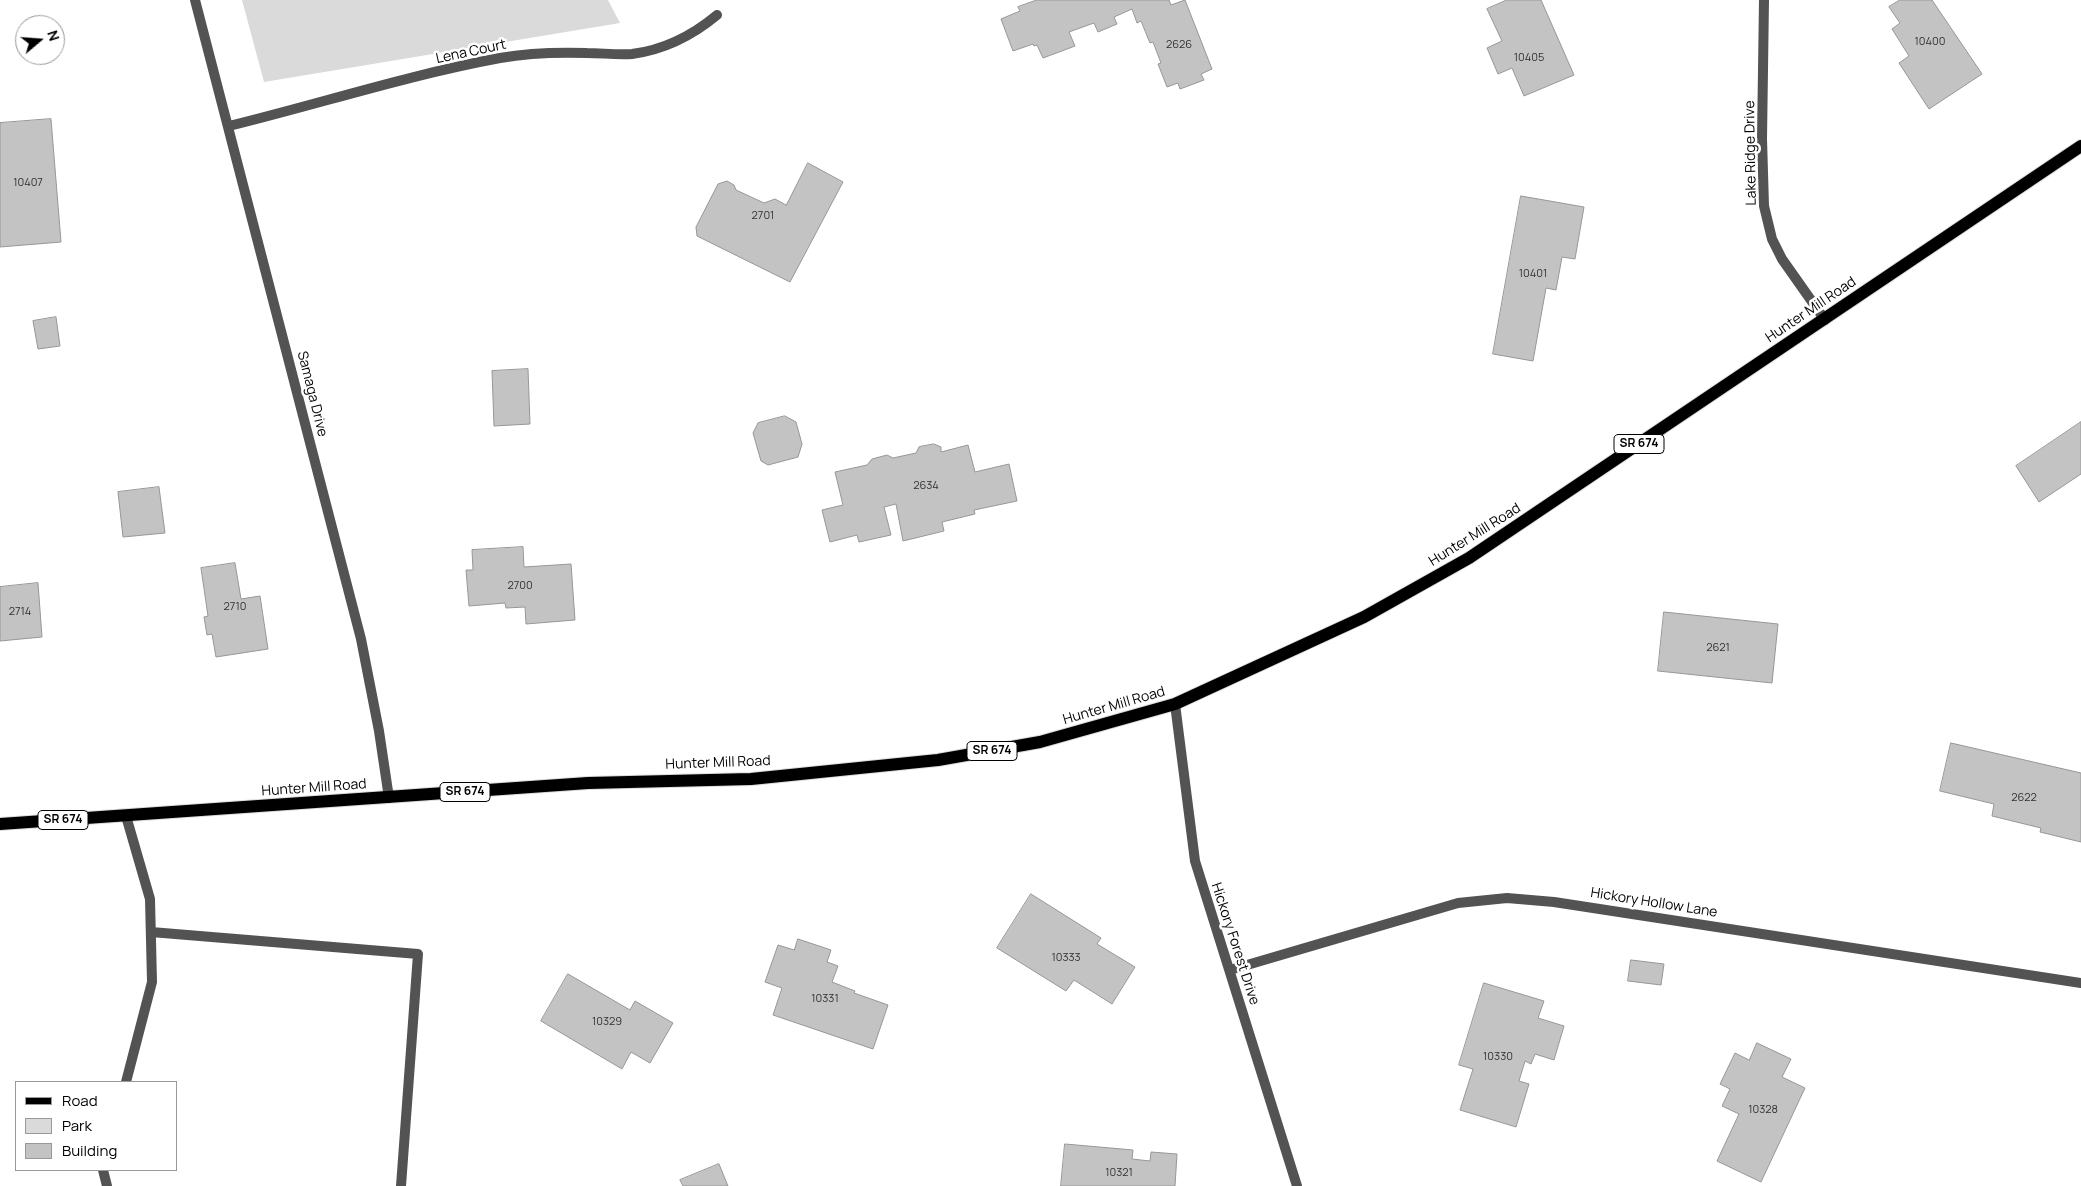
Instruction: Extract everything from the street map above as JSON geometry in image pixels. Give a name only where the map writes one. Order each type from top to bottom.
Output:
[{"type":"main road","name":"Hunter Mill Road","points":[[0,824],[588,783],[751,779],[938,760],[1040,742],[1175,704],[1364,617],[1469,558],[2081,146]]},
{"type":"street","name":"Samaga Drive","points":[[195,0],[361,639],[380,731],[389,798]]},
{"type":"street","name":"Lake Ridge Drive","points":[[1764,0],[1762,139],[1764,206],[1772,239],[1782,259],[1825,320]]},
{"type":"street","name":"Lena Court","points":[[229,126],[298,109],[350,93],[501,58],[563,52],[632,54],[668,45],[701,28],[717,15]]},
{"type":"street","name":"Hickory Forest Drive","points":[[1175,704],[1195,861],[1297,1186]]},
{"type":"street","points":[[126,816],[150,899],[152,982],[126,1081]]},
{"type":"street","name":"Hickory Hollow Lane","points":[[1230,970],[1458,903],[1507,898],[1564,903],[2081,984]]},
{"type":"street","points":[[151,932],[418,954],[401,1186]]},
{"type":"street","points":[[103,1171],[107,1186]]},
{"type":"green space","points":[[242,0],[608,0],[620,23],[264,82]]},
{"type":"building","points":[[1037,0],[1169,0],[1171,5],[1185,0],[1212,69],[1201,74],[1204,80],[1180,89],[1178,83],[1167,87],[1158,64],[1161,63],[1153,42],[1150,43],[1141,21],[1137,23],[1132,9],[1114,17],[1117,24],[1098,32],[1094,23],[1069,32],[1075,46],[1043,58],[1037,45],[1034,46],[1033,44],[1013,51],[1001,19],[1020,11],[1018,7]]},
{"type":"building","points":[[1507,0],[1541,0],[1574,75],[1524,96],[1512,68],[1498,74],[1487,48],[1502,41],[1487,9]]},
{"type":"building","points":[[1900,0],[1932,0],[1982,74],[1929,109],[1899,63],[1909,56],[1892,29],[1900,23],[1889,7]]},
{"type":"building","points":[[51,119],[61,242],[0,247],[0,123]]},
{"type":"building","points":[[808,163],[843,182],[790,282],[697,236],[696,227],[718,184],[727,181],[734,185],[736,190],[764,203],[775,199],[786,205]]},
{"type":"building","points":[[1521,196],[1584,207],[1575,259],[1562,257],[1556,290],[1546,288],[1533,361],[1493,354]]},
{"type":"building","points":[[56,317],[60,346],[38,349],[33,321]]},
{"type":"building","points":[[528,369],[530,424],[494,426],[492,371]]},
{"type":"building","points":[[785,416],[796,422],[802,444],[798,457],[768,465],[761,461],[753,433],[758,423]]},
{"type":"building","points":[[2081,422],[2081,474],[2039,502],[2016,466]]},
{"type":"building","points":[[934,444],[941,447],[941,452],[968,445],[975,472],[1009,464],[1017,501],[974,510],[975,514],[942,522],[944,531],[903,541],[896,504],[884,507],[891,535],[859,542],[857,535],[830,542],[822,510],[843,505],[835,472],[867,465],[872,459],[887,455],[893,458],[916,453],[919,447]]},
{"type":"building","points":[[159,487],[165,533],[123,537],[118,492]]},
{"type":"building","points":[[523,547],[524,567],[571,564],[575,620],[526,624],[525,607],[506,608],[505,603],[469,606],[466,570],[473,570],[472,550]]},
{"type":"building","points":[[235,563],[241,599],[260,596],[268,649],[216,657],[212,634],[207,635],[204,617],[208,616],[201,568]]},
{"type":"building","points":[[38,583],[42,637],[0,641],[0,587]]},
{"type":"building","points":[[1664,612],[1778,624],[1772,683],[1658,671]]},
{"type":"building","points":[[1951,743],[2081,773],[2081,842],[2040,832],[2041,828],[1992,816],[1994,804],[1940,791]]},
{"type":"building","points":[[1031,894],[1101,938],[1097,944],[1135,967],[1112,1004],[1074,980],[1066,991],[997,948]]},
{"type":"building","points":[[798,939],[831,950],[827,962],[838,966],[832,982],[855,991],[854,993],[888,1005],[873,1049],[773,1015],[782,988],[765,982],[778,945],[794,950]]},
{"type":"building","points":[[1631,960],[1664,964],[1661,985],[1628,981]]},
{"type":"building","points":[[568,974],[630,1010],[635,1001],[673,1023],[650,1063],[631,1052],[622,1069],[541,1021]]},
{"type":"building","points":[[1484,983],[1544,1001],[1538,1018],[1564,1026],[1554,1060],[1535,1054],[1531,1064],[1525,1061],[1519,1081],[1529,1084],[1516,1127],[1460,1110],[1473,1069],[1459,1065]]},
{"type":"building","points":[[1757,1043],[1791,1059],[1782,1077],[1805,1088],[1761,1182],[1717,1161],[1739,1114],[1722,1106],[1730,1089],[1720,1084],[1735,1053],[1749,1060]]},
{"type":"building","points":[[1065,1144],[1133,1150],[1132,1159],[1150,1161],[1151,1152],[1177,1154],[1175,1186],[1061,1186]]},
{"type":"building","points":[[719,1164],[728,1186],[683,1186],[680,1180]]}]
